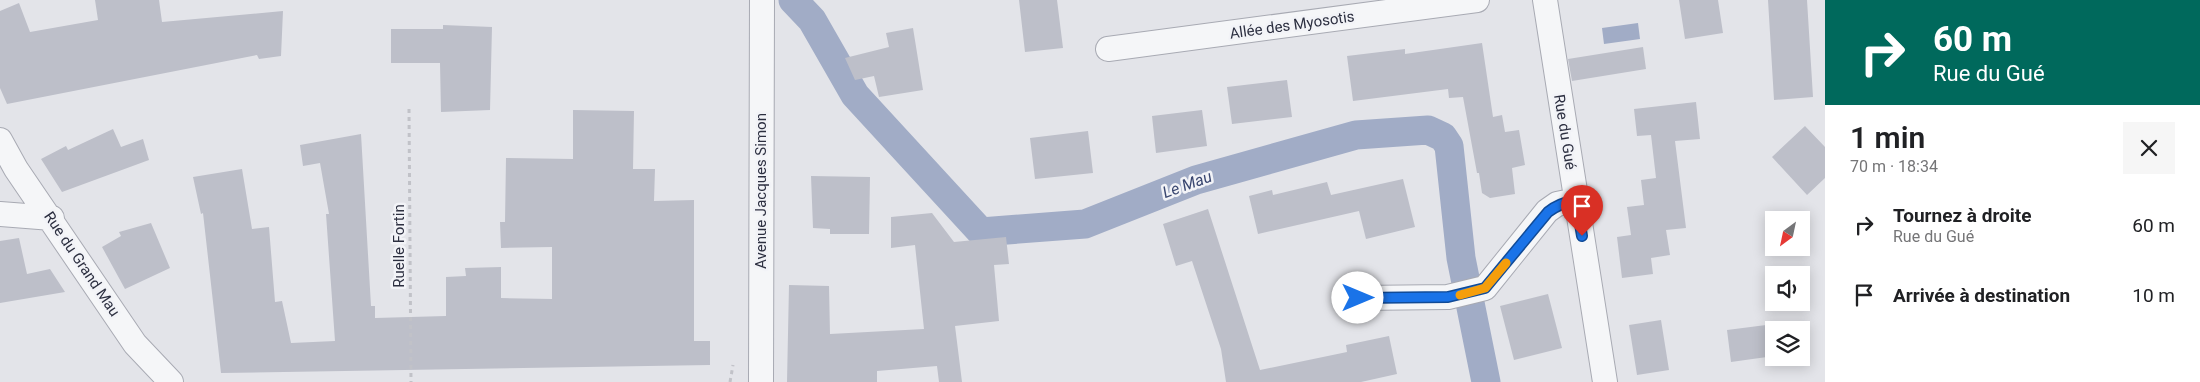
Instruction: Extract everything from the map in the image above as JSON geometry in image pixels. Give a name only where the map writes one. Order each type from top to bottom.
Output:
[{"type":"street","name":"Allée des Myosotis","points":[[1108,50],[1477,0]]},
{"type":"street","name":"Rue du Gué","points":[[1545,0],[1605,382]]},
{"type":"street","name":"Avenue Jacques Simon","points":[[761,382],[762,5]]},
{"type":"street","name":"Rue du Grand Mau","points":[[0,140],[16,169],[52,218],[135,344],[171,382]]},
{"type":"street","points":[[1358,298],[1448,297],[1485,288],[1548,212],[1557,204],[1576,200]]},
{"type":"street","points":[[0,214],[52,218]]},
{"type":"path","name":"Ruelle Fortin","points":[[409,110],[411,382]]},
{"type":"water","points":[[1638,23],[1640,39],[1604,44],[1602,28]]},
{"type":"building","points":[[95,0],[159,0],[162,22],[283,11],[281,56],[259,59],[257,55],[7,104],[0,88],[0,11],[19,3],[30,32],[98,20]]},
{"type":"building","points":[[1019,0],[1057,0],[1063,48],[1025,52]]},
{"type":"building","points":[[1679,0],[1718,0],[1723,33],[1685,39]]},
{"type":"building","points":[[1768,0],[1807,0],[1813,97],[1774,100]]},
{"type":"building","points":[[443,25],[492,27],[490,110],[441,112],[440,63],[391,63],[391,29],[443,29]]},
{"type":"building","points":[[913,28],[923,90],[879,97],[874,76],[855,80],[845,58],[889,47],[886,33]]},
{"type":"building","points":[[1482,43],[1493,117],[1502,115],[1505,132],[1519,130],[1525,165],[1512,168],[1515,194],[1490,198],[1482,193],[1463,97],[1449,98],[1448,89],[1353,101],[1347,56],[1405,49],[1405,54]]},
{"type":"building","points":[[1643,47],[1646,69],[1572,81],[1568,59]]},
{"type":"building","points":[[1287,80],[1292,117],[1232,124],[1227,87]]},
{"type":"building","points":[[1696,102],[1700,139],[1675,141],[1686,228],[1666,230],[1670,255],[1651,258],[1653,274],[1622,278],[1617,237],[1631,235],[1627,207],[1644,205],[1641,180],[1656,178],[1651,135],[1637,136],[1634,109]]},
{"type":"building","points":[[573,110],[634,111],[633,169],[655,169],[654,201],[694,200],[694,341],[710,341],[710,365],[221,373],[203,213],[201,214],[193,177],[242,169],[252,229],[269,227],[275,302],[282,301],[291,343],[335,341],[326,214],[329,214],[320,163],[303,166],[300,145],[361,134],[371,306],[375,306],[375,318],[446,316],[446,277],[466,276],[465,268],[501,267],[501,298],[552,299],[552,247],[501,248],[500,222],[505,222],[506,158],[573,159]]},
{"type":"building","points":[[1202,110],[1207,146],[1156,153],[1152,116]]},
{"type":"building","points":[[1805,126],[1825,147],[1825,178],[1807,195],[1772,157]]},
{"type":"building","points":[[113,129],[121,147],[143,139],[149,160],[62,192],[41,159],[66,146],[68,150]]},
{"type":"building","points":[[1088,131],[1093,173],[1035,179],[1030,138]]},
{"type":"building","points":[[811,176],[870,177],[869,234],[830,234],[830,229],[813,228]]},
{"type":"building","points":[[1403,179],[1415,227],[1366,239],[1359,211],[1258,234],[1249,196],[1272,190],[1273,195],[1327,182],[1331,195]]},
{"type":"building","points":[[1208,209],[1260,370],[1347,352],[1346,345],[1389,336],[1397,374],[1361,382],[1226,382],[1221,349],[1192,261],[1176,266],[1163,224]]},
{"type":"building","points":[[932,213],[954,242],[1006,237],[1009,264],[994,265],[999,321],[955,326],[962,382],[939,382],[937,366],[877,371],[877,382],[787,382],[789,285],[829,286],[830,334],[924,329],[915,245],[891,248],[891,217]]},
{"type":"building","points":[[151,223],[170,268],[125,289],[102,247],[121,236],[119,232]]},
{"type":"building","points":[[19,238],[27,274],[50,269],[65,292],[0,303],[0,241]]},
{"type":"building","points":[[1548,294],[1562,348],[1514,360],[1500,306]]},
{"type":"building","points":[[1661,320],[1669,370],[1637,375],[1629,325]]},
{"type":"building","points":[[1765,325],[1765,357],[1731,362],[1727,330]]},
{"type":"waterway","name":"Le Mau","points":[[793,0],[812,20],[855,95],[981,232],[1085,224],[1196,180],[1356,135],[1428,130],[1443,137],[1449,146],[1461,258],[1486,382]]},
{"type":"slow traffic","points":[[1460,295],[1485,288],[1506,263]]},
{"type":"route","points":[[1358,298],[1448,297],[1485,288],[1548,212],[1557,204],[1576,200],[1582,236]]}]
